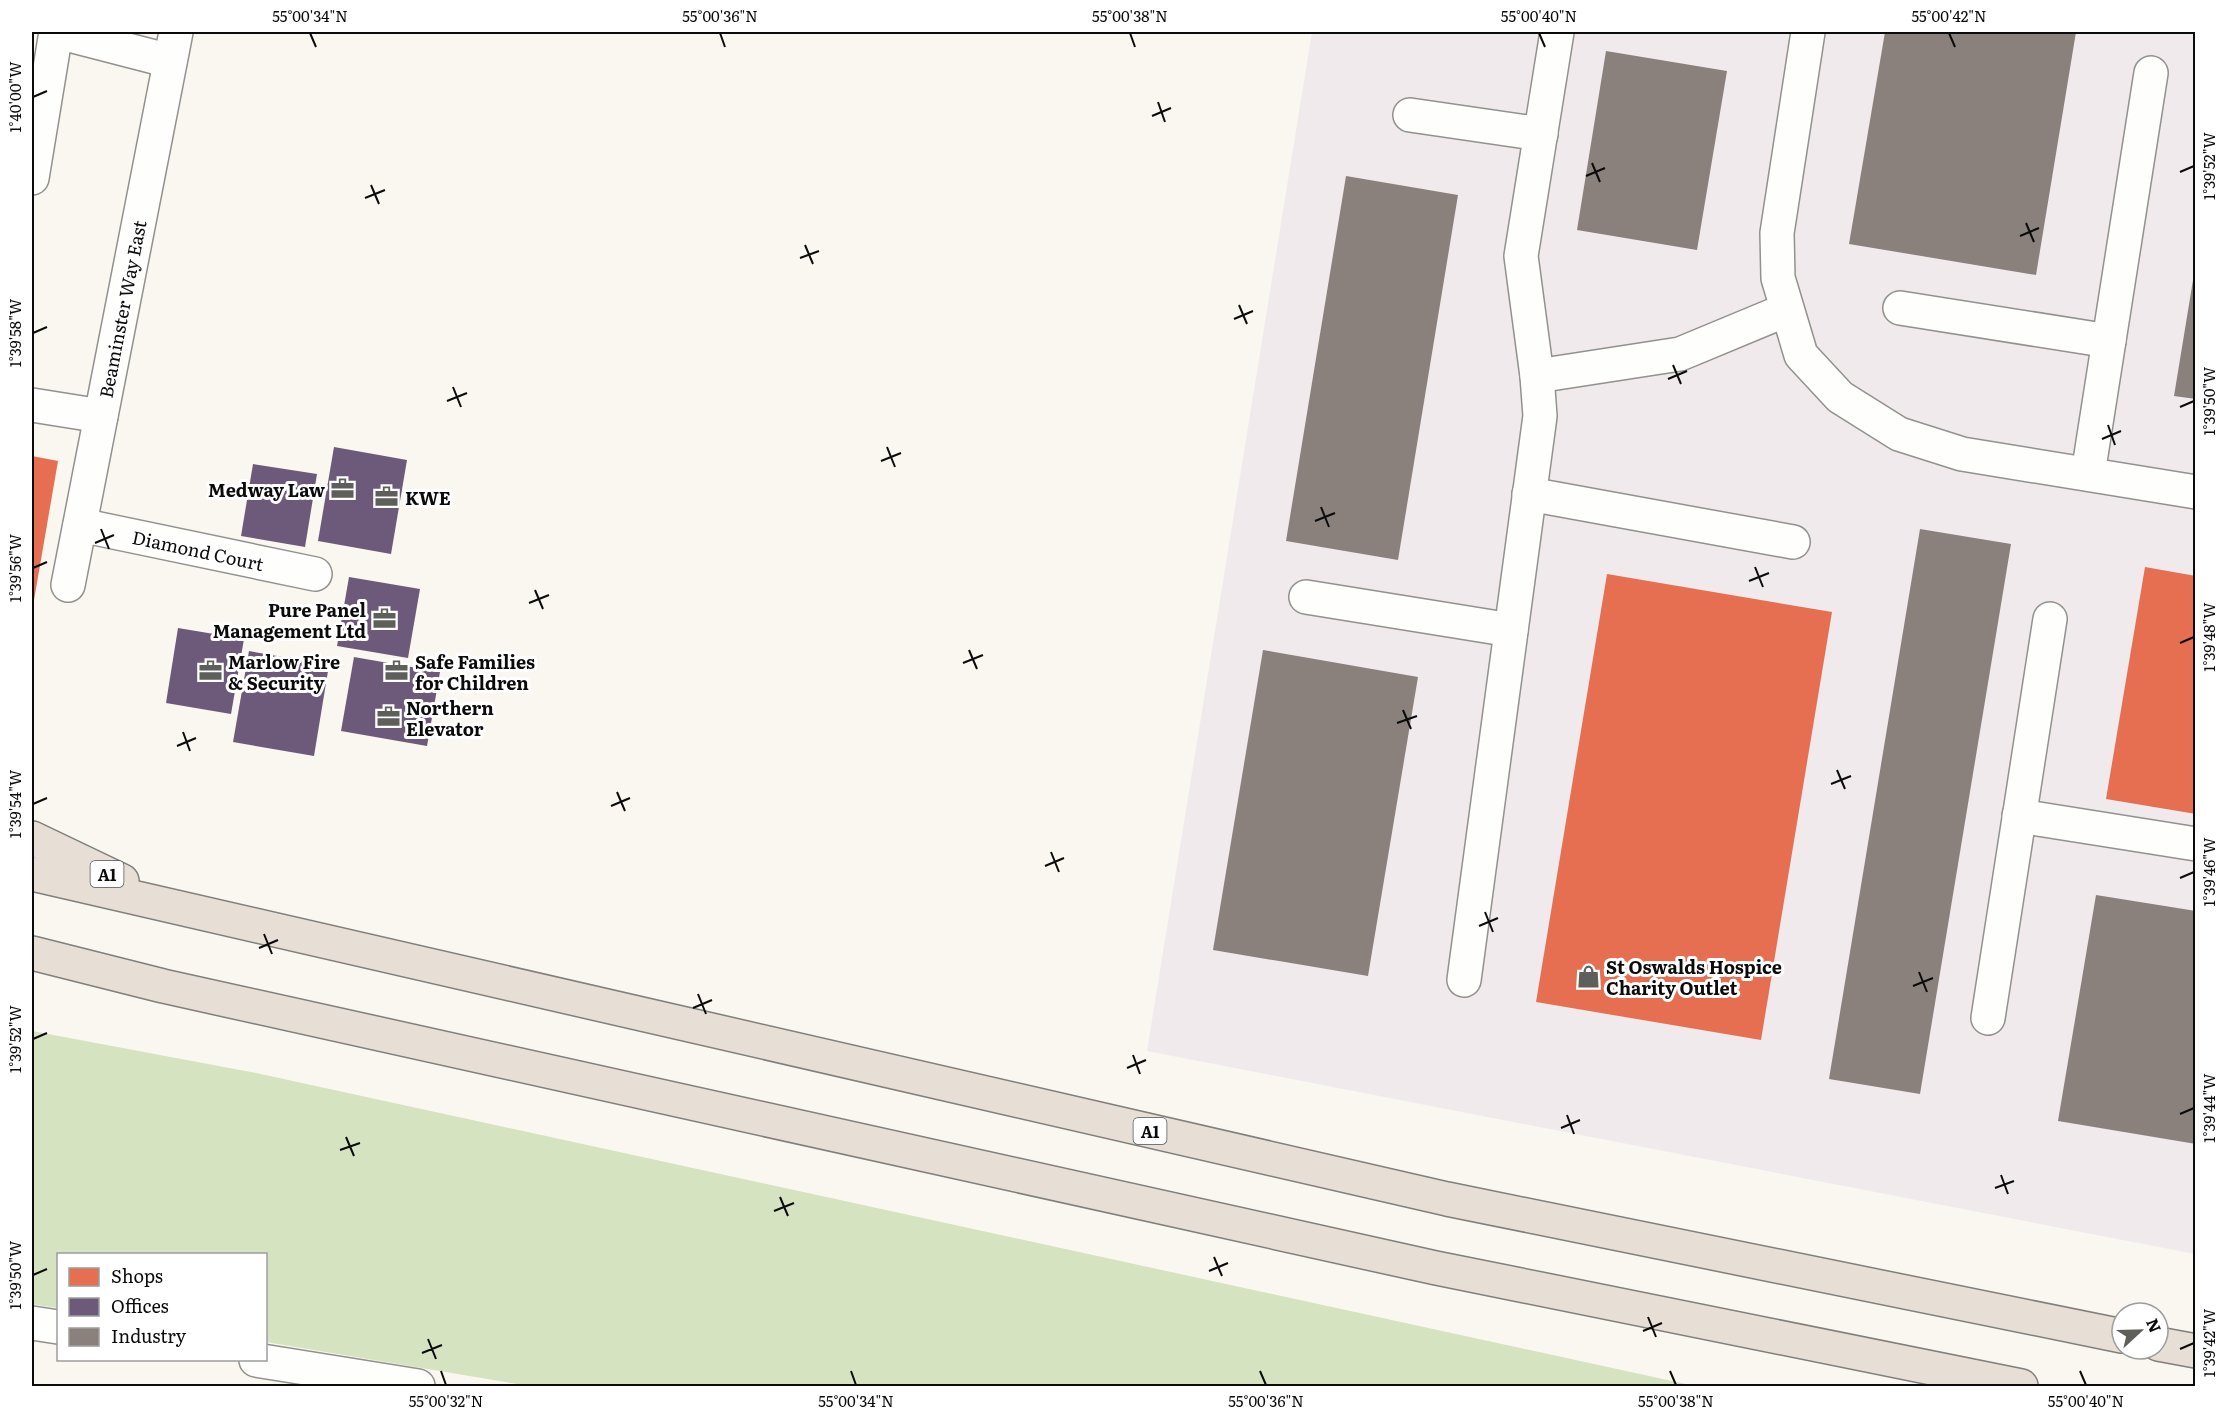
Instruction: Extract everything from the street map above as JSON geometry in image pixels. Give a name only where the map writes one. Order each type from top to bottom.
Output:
[{"type":"highway","name":"A1","points":[[32,838],[182,909]]},
{"type":"highway","name":"A1","points":[[32,874],[1447,1199],[2110,1334]]},
{"type":"highway","points":[[32,953],[163,986],[1436,1268],[2021,1386]]},
{"type":"highway","points":[[32,977],[163,986]]},
{"type":"highway","points":[[2170,1346],[2196,1351]]},
{"type":"street","points":[[32,178],[57,32],[173,46]]},
{"type":"street","points":[[1464,980],[1540,416],[1521,255],[1557,32]]},
{"type":"street","points":[[1808,32],[1777,233],[1778,278],[1801,355],[1840,397],[1899,434],[1962,454],[2196,492]]},
{"type":"street","name":"Beaminster Way East","points":[[68,585],[173,46]]},
{"type":"street","points":[[2088,474],[2151,73]]},
{"type":"street","points":[[1410,115],[1542,134]]},
{"type":"street","points":[[1900,308],[2109,341]]},
{"type":"street","points":[[1537,376],[1680,354],[1786,310]]},
{"type":"street","points":[[32,405],[101,416]]},
{"type":"street","points":[[1529,494],[1793,542]]},
{"type":"street","name":"Diamond Court","points":[[80,525],[315,574]]},
{"type":"street","points":[[1306,597],[1511,630]]},
{"type":"street","points":[[1988,1018],[2050,619]]},
{"type":"street","points":[[2019,816],[2196,844]]},
{"type":"street","points":[[32,1323],[57,1327]]},
{"type":"street","points":[[267,1361],[403,1385]]},
{"type":"shaded area","points":[[1312,32],[2195,32],[2195,1254],[1147,1051]]},
{"type":"green space","points":[[32,1031],[256,1073],[1695,1386],[529,1386],[267,1342],[267,1253],[57,1253],[57,1308],[32,1304]]},
{"type":"building: Shops","points":[[32,456],[58,461],[33,606],[32,606]]},
{"type":"building: Shops","points":[[2145,567],[2196,576],[2196,814],[2106,799]]},
{"type":"building: Shops","points":[[1607,574],[1832,612],[1761,1040],[1536,1002]]},
{"type":"building: Offices","points":[[334,447],[407,460],[391,554],[318,541]]},
{"type":"building: Offices","points":[[253,464],[317,474],[305,547],[241,536]]},
{"type":"building: Offices","points":[[349,577],[420,589],[408,658],[337,646]]},
{"type":"building: Offices","points":[[178,628],[244,639],[231,714],[166,703]]},
{"type":"building: Offices","points":[[249,651],[329,665],[314,756],[233,742]]},
{"type":"building: Offices","points":[[354,657],[440,672],[427,746],[341,731]]},
{"type":"building: Industry","points":[[1885,32],[2076,32],[2036,275],[1849,244]]},
{"type":"building: Industry","points":[[1606,51],[1727,71],[1697,250],[1577,230]]},
{"type":"building: Industry","points":[[1346,176],[1458,195],[1398,560],[1286,541]]},
{"type":"building: Industry","points":[[2194,274],[2196,274],[2196,399],[2174,396]]},
{"type":"building: Industry","points":[[1920,529],[2011,544],[1920,1094],[1829,1079]]},
{"type":"building: Industry","points":[[1263,650],[1418,677],[1368,976],[1213,950]]},
{"type":"building: Industry","points":[[2096,895],[2196,911],[2196,1144],[2058,1121]]},
{"type":"place","name":"Medway Law","points":[[343,489]]},
{"type":"place","name":"KWE","points":[[387,497]]},
{"type":"place","name":"Pure Panel Management Ltd","points":[[384,619]]},
{"type":"place","name":"Marlow Fire & Security","points":[[210,671]]},
{"type":"place","name":"Safe Families for Children","points":[[397,671]]},
{"type":"place","name":"Northern Elevator","points":[[388,717]]},
{"type":"place","name":"St Oswalds Hospice Charity Outlet","points":[[1588,976]]}]
